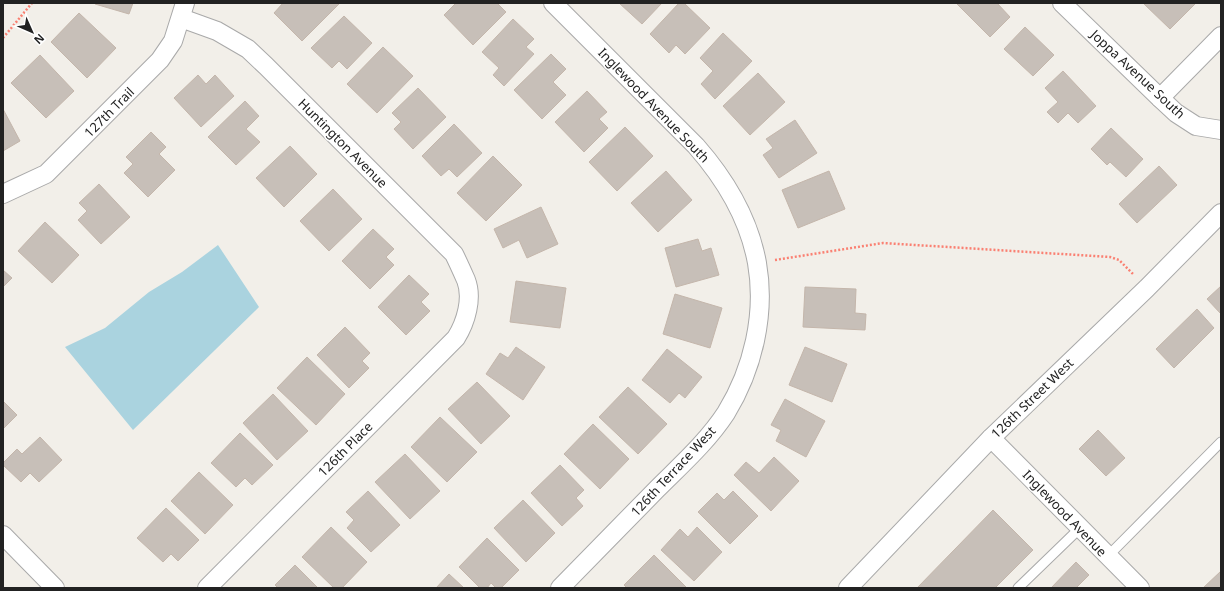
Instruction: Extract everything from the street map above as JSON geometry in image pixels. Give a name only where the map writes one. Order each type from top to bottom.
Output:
[{"type":"street","name":"Inglewood Avenue South","points":[[553,3],[696,146],[710,162],[726,184],[737,206],[747,229],[757,263]]},
{"type":"street","name":"Joppa Avenue South","points":[[1062,3],[1176,113],[1196,126],[1221,130]]},
{"type":"street","name":"127th Trail","points":[[3,194],[46,174],[160,60],[173,41],[183,10]]},
{"type":"street","name":"Huntington Avenue","points":[[183,10],[248,49],[454,254],[466,281],[469,302]]},
{"type":"street","points":[[1160,98],[1221,36]]},
{"type":"street","name":"126th Street West","points":[[848,588],[991,438],[1147,288],[1221,213]]},
{"type":"street","name":"126th Terrace West","points":[[560,588],[704,442],[726,413],[742,383],[752,354],[758,321],[760,296],[757,263]]},
{"type":"street","name":"126th Place","points":[[207,588],[456,338],[462,329],[469,302]]},
{"type":"street","name":"Inglewood Avenue","points":[[991,438],[1140,588]]},
{"type":"street","points":[[3,535],[55,588]]},
{"type":"lane","points":[[1108,556],[1221,442]]},
{"type":"lane","points":[[1018,588],[1080,528]]},
{"type":"path","points":[[3,38],[32,3]]},
{"type":"path","points":[[757,263],[883,243],[1110,257],[1119,260],[1147,288]]},
{"type":"water","points":[[218,245],[259,307],[133,430],[65,347],[105,328],[149,292],[182,272]]},
{"type":"building","points":[[133,3],[129,14],[95,4]]},
{"type":"building","points":[[283,3],[339,4],[302,41],[274,13]]},
{"type":"building","points":[[456,3],[497,3],[506,12],[473,45],[444,15]]},
{"type":"building","points":[[619,3],[662,3],[642,24]]},
{"type":"building","points":[[679,3],[684,3],[710,28],[685,54],[676,45],[669,53],[650,34]]},
{"type":"building","points":[[956,3],[997,3],[1010,17],[990,37]]},
{"type":"building","points":[[1143,3],[1196,3],[1170,29]]},
{"type":"building","points":[[79,13],[116,48],[87,78],[51,42]]},
{"type":"building","points":[[344,16],[372,43],[347,69],[339,61],[332,68],[311,48]]},
{"type":"building","points":[[513,19],[534,39],[526,47],[534,54],[504,86],[493,75],[499,68],[482,52]]},
{"type":"building","points":[[1025,27],[1054,55],[1033,76],[1004,49]]},
{"type":"building","points":[[723,33],[752,61],[715,99],[701,84],[713,71],[700,58]]},
{"type":"building","points":[[383,47],[413,76],[377,113],[347,84]]},
{"type":"building","points":[[551,54],[566,69],[553,82],[566,95],[542,119],[514,90]]},
{"type":"building","points":[[40,55],[74,91],[46,118],[11,83]]},
{"type":"building","points":[[1063,71],[1096,106],[1078,123],[1068,113],[1058,123],[1047,112],[1058,102],[1045,88]]},
{"type":"building","points":[[758,73],[785,102],[750,135],[723,106]]},
{"type":"building","points":[[198,75],[206,84],[215,75],[234,96],[201,127],[174,98]]},
{"type":"building","points":[[418,88],[446,117],[413,149],[394,129],[401,122],[392,113]]},
{"type":"building","points":[[587,91],[607,112],[599,119],[608,128],[584,152],[555,122]]},
{"type":"building","points":[[245,101],[259,116],[246,129],[260,142],[236,165],[208,137]]},
{"type":"building","points":[[3,109],[20,141],[3,151]]},
{"type":"building","points":[[795,120],[817,153],[779,178],[763,155],[773,148],[766,139]]},
{"type":"building","points":[[454,124],[482,153],[457,177],[449,169],[441,176],[422,156]]},
{"type":"building","points":[[625,127],[653,156],[617,191],[589,162]]},
{"type":"building","points":[[1111,128],[1143,159],[1126,177],[1110,162],[1107,165],[1091,149]]},
{"type":"building","points":[[151,132],[166,147],[159,154],[175,170],[148,197],[124,173],[133,164],[126,157]]},
{"type":"building","points":[[290,146],[317,174],[284,207],[256,178]]},
{"type":"building","points":[[493,156],[522,185],[486,221],[457,193]]},
{"type":"building","points":[[1159,166],[1177,185],[1137,223],[1119,204]]},
{"type":"building","points":[[666,171],[692,200],[658,232],[631,203]]},
{"type":"building","points":[[829,171],[845,209],[798,228],[782,190]]},
{"type":"building","points":[[99,184],[130,217],[101,244],[78,220],[87,211],[79,203]]},
{"type":"building","points":[[333,189],[362,219],[329,251],[300,221]]},
{"type":"building","points":[[541,207],[558,244],[527,258],[519,240],[503,248],[494,229]]},
{"type":"building","points":[[45,222],[79,255],[52,283],[18,251]]},
{"type":"building","points":[[373,229],[394,249],[386,257],[394,265],[370,289],[342,261]]},
{"type":"building","points":[[698,239],[702,251],[711,248],[719,275],[676,287],[665,248]]},
{"type":"building","points":[[3,270],[12,278],[3,287]]},
{"type":"building","points":[[409,275],[429,294],[421,302],[430,311],[406,335],[378,307]]},
{"type":"building","points":[[516,281],[566,288],[560,328],[510,322]]},
{"type":"building","points":[[1221,286],[1221,314],[1207,299]]},
{"type":"building","points":[[805,287],[856,289],[855,313],[866,314],[865,330],[803,327]]},
{"type":"building","points":[[675,294],[722,308],[710,348],[663,334]]},
{"type":"building","points":[[1197,309],[1214,328],[1174,368],[1156,349]]},
{"type":"building","points":[[345,327],[370,353],[362,361],[369,368],[349,388],[317,355]]},
{"type":"building","points":[[516,347],[545,367],[523,400],[486,374],[500,353],[508,358]]},
{"type":"building","points":[[805,347],[847,364],[832,402],[789,385]]},
{"type":"building","points":[[667,349],[702,377],[685,398],[679,393],[670,403],[642,380]]},
{"type":"building","points":[[307,357],[345,394],[316,425],[277,388]]},
{"type":"building","points":[[477,382],[510,416],[481,444],[448,409]]},
{"type":"building","points":[[628,387],[667,424],[638,454],[599,417]]},
{"type":"building","points":[[273,394],[308,431],[277,460],[243,423]]},
{"type":"building","points":[[785,399],[825,421],[806,457],[776,441],[781,430],[771,425]]},
{"type":"building","points":[[3,401],[17,415],[3,429]]},
{"type":"building","points":[[440,417],[477,452],[447,482],[411,447]]},
{"type":"building","points":[[593,424],[629,459],[600,489],[564,454]]},
{"type":"building","points":[[1098,430],[1125,458],[1106,476],[1079,449]]},
{"type":"building","points":[[240,433],[273,465],[252,485],[245,478],[236,487],[211,463]]},
{"type":"building","points":[[40,437],[62,460],[39,482],[30,473],[21,482],[3,465],[3,463],[17,449],[22,454]]},
{"type":"building","points":[[405,454],[440,491],[410,519],[375,482]]},
{"type":"building","points":[[774,457],[799,481],[771,511],[734,475],[746,462],[759,473]]},
{"type":"building","points":[[560,465],[584,490],[576,498],[583,506],[562,526],[531,493]]},
{"type":"building","points":[[199,472],[233,505],[205,534],[171,501]]},
{"type":"building","points":[[368,491],[400,525],[371,552],[347,528],[354,520],[346,512]]},
{"type":"building","points":[[733,491],[758,516],[730,544],[698,512],[717,493],[724,500]]},
{"type":"building","points":[[523,500],[555,533],[526,562],[494,528]]},
{"type":"building","points":[[166,508],[199,540],[178,561],[171,554],[163,562],[137,538]]},
{"type":"building","points":[[993,510],[1033,550],[995,588],[917,588]]},
{"type":"building","points":[[331,527],[367,562],[342,588],[334,588],[302,557]]},
{"type":"building","points":[[697,527],[722,552],[694,581],[661,550],[680,529],[688,537]]},
{"type":"building","points":[[487,538],[519,570],[501,588],[496,588],[491,583],[487,588],[480,588],[459,567]]},
{"type":"building","points":[[654,555],[687,588],[627,588],[624,585]]},
{"type":"building","points":[[1076,562],[1089,575],[1076,588],[1051,588]]},
{"type":"building","points":[[295,565],[318,588],[278,588],[275,585]]},
{"type":"building","points":[[1221,571],[1221,588],[1203,588]]},
{"type":"building","points":[[449,574],[464,588],[436,588]]}]
